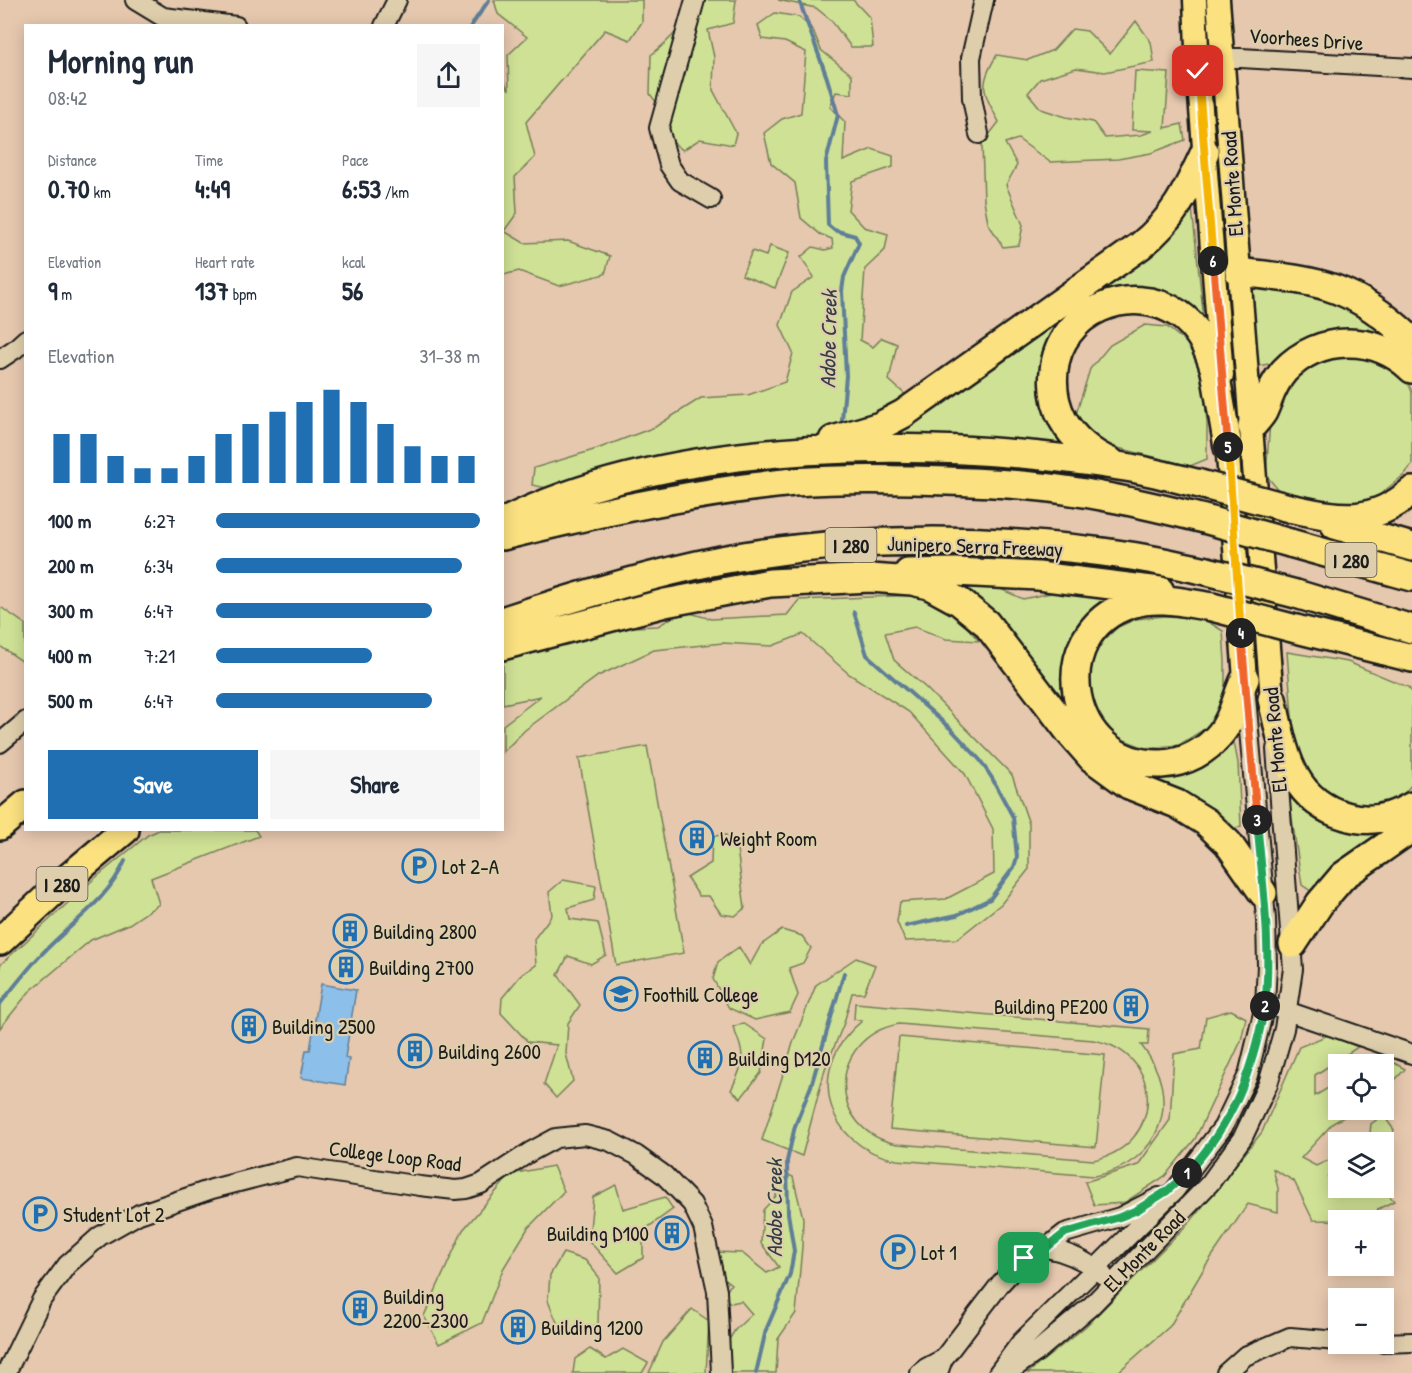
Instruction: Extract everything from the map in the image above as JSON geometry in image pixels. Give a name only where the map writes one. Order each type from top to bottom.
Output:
[{"type":"highway","points":[[504,522],[573,494],[617,481],[854,435],[880,426],[924,401],[1154,235],[1177,208],[1205,152]]},
{"type":"highway","points":[[1239,272],[1300,279],[1330,286],[1361,299],[1412,341]]},
{"type":"highway","points":[[1126,467],[1106,460],[1076,438],[1060,414],[1053,383],[1058,351],[1075,324],[1087,315],[1114,302],[1143,301],[1168,308],[1179,314],[1199,334],[1212,359],[1228,447]]},
{"type":"highway","points":[[1252,426],[1263,412],[1267,398],[1284,371],[1309,352],[1325,345],[1357,342],[1371,345],[1396,356],[1412,369]]},
{"type":"highway","points":[[741,457],[826,450],[897,448],[1016,454],[1126,467],[1334,517],[1360,517],[1388,509],[1412,491]]},
{"type":"highway","name":"I 280","points":[[504,536],[637,505],[716,491],[796,482],[876,479],[956,481],[1022,485],[1086,493],[1144,504],[1412,577]]},
{"type":"highway","points":[[1289,508],[1335,525],[1412,547]]},
{"type":"highway","name":"Junipero Serra Freeway","points":[[504,620],[650,576],[722,560],[799,549],[874,543],[951,542],[1014,543],[1133,556],[1207,571],[1296,594],[1412,629]]},
{"type":"highway","points":[[504,645],[629,612],[732,589],[770,583],[870,578],[924,572],[1038,576],[1115,584],[1177,594],[1212,607]]},
{"type":"highway","points":[[870,578],[912,580],[929,585],[973,611],[997,636],[1071,735],[1092,758],[1129,785],[1177,804],[1206,822],[1228,843],[1263,893]]},
{"type":"highway","points":[[1245,679],[1229,721],[1221,734],[1197,754],[1182,760],[1154,764],[1134,761],[1115,753],[1095,736],[1081,712],[1076,688],[1079,657],[1085,643],[1104,619],[1118,609],[1147,600],[1177,601],[1212,607],[1412,658]]},
{"type":"highway","points":[[1346,641],[1397,659],[1412,667]]},
{"type":"highway","points":[[1272,699],[1291,769],[1306,794],[1318,805],[1334,813],[1365,820],[1388,816],[1412,806]]},
{"type":"highway","points":[[0,826],[24,806]]},
{"type":"highway","points":[[1293,944],[1320,903],[1343,876],[1412,828]]},
{"type":"highway","name":"I 280","points":[[0,941],[69,877],[124,831]]},
{"type":"main road","name":"El Monte Road","points":[[1195,0],[1245,679]]},
{"type":"main road","name":"El Monte Road","points":[[1218,0],[1272,699]]},
{"type":"street","points":[[135,0],[162,21],[206,24]]},
{"type":"street","points":[[385,24],[397,0]]},
{"type":"street","points":[[695,0],[659,128],[669,165],[680,181],[711,199]]},
{"type":"street","points":[[979,134],[972,98],[971,58],[984,0]]},
{"type":"street","name":"Voorhees Drive","points":[[1198,58],[1223,57],[1412,68]]},
{"type":"street","points":[[0,359],[24,341]]},
{"type":"street","name":"El Monte Road","points":[[998,1373],[1021,1342],[1155,1211],[1200,1159],[1223,1127],[1248,1075],[1265,1005],[1267,965],[1245,679]]},
{"type":"street","name":"El Monte Road","points":[[1007,1373],[1034,1354],[1091,1306],[1210,1183],[1243,1137],[1268,1084],[1277,1057],[1287,1011],[1293,969],[1293,944],[1272,699]]},
{"type":"street","points":[[0,743],[24,723]]},
{"type":"street","points":[[1265,1005],[1412,1054]]},
{"type":"street","name":"College Loop Road","points":[[6,1373],[42,1299],[67,1265],[100,1236],[139,1214],[212,1189],[297,1167],[420,1186],[466,1189],[481,1184],[556,1138],[585,1135],[609,1141],[651,1164],[676,1185],[695,1209],[705,1234],[717,1291],[721,1373]]},
{"type":"street","points":[[920,1373],[926,1368],[941,1366],[1017,1264],[1046,1248],[1065,1233],[1120,1217],[1152,1201],[1181,1179],[1200,1159]]},
{"type":"street","points":[[1046,1248],[1072,1255],[1095,1268],[1112,1284]]},
{"type":"street","points":[[1226,1373],[1245,1356],[1290,1337],[1328,1340]]},
{"type":"street","points":[[1394,1343],[1412,1342]]},
{"type":"green space","points":[[494,0],[642,0],[642,22],[630,40],[605,30],[526,122],[535,157],[515,177],[517,213],[504,231],[504,81],[509,90],[508,55],[527,37],[498,14]]},
{"type":"green space","points":[[692,0],[736,0],[733,23],[708,30],[714,57],[713,90],[736,133],[733,145],[700,139],[683,150],[668,139],[664,112],[650,94],[651,55],[676,31],[686,17]]},
{"type":"green space","points":[[778,0],[853,0],[870,18],[873,47],[851,47],[831,20],[816,8]]},
{"type":"green space","points":[[775,13],[799,17],[813,30],[821,50],[852,75],[852,94],[836,92],[830,107],[845,122],[843,161],[872,149],[893,156],[893,167],[852,181],[848,210],[864,227],[888,234],[885,250],[865,269],[860,340],[873,347],[882,338],[897,344],[889,380],[909,398],[866,427],[753,452],[678,451],[547,488],[532,485],[534,468],[597,449],[655,427],[701,398],[748,395],[785,382],[793,353],[780,325],[792,292],[814,277],[801,257],[813,247],[825,250],[833,248],[832,239],[820,234],[801,218],[795,183],[771,163],[764,133],[782,119],[801,113],[806,52],[785,42],[762,39],[758,25]]},
{"type":"green space","points":[[1136,21],[1151,42],[1154,62],[1105,72],[1076,68],[1040,79],[1028,93],[1041,109],[1093,122],[1105,138],[1141,135],[1153,131],[1132,130],[1135,71],[1169,73],[1165,128],[1182,124],[1185,140],[1151,153],[1118,159],[1050,162],[1018,139],[1005,143],[1017,165],[1006,185],[1023,225],[1019,245],[1003,247],[988,223],[984,200],[982,144],[999,122],[986,96],[985,81],[991,65],[997,55],[1028,60],[1053,50],[1072,29],[1087,31],[1110,54]]},
{"type":"green space","points":[[1192,208],[1203,311],[1198,322],[1186,312],[1080,310],[1075,302],[1152,246]]},
{"type":"green space","points":[[504,231],[524,243],[568,241],[610,256],[605,274],[559,286],[519,271],[504,275]]},
{"type":"green space","points":[[770,246],[789,253],[775,288],[742,275],[752,251],[766,256]]},
{"type":"green space","points":[[1251,288],[1305,288],[1365,311],[1393,336],[1389,341],[1258,366]]},
{"type":"green space","points":[[1062,312],[1070,318],[1044,361],[1039,393],[1064,449],[978,436],[956,447],[892,444],[891,431]]},
{"type":"green space","points":[[1145,325],[1167,327],[1193,348],[1203,375],[1207,459],[1190,466],[1102,444],[1074,421],[1090,369],[1110,345]]},
{"type":"green space","points":[[1361,355],[1392,366],[1408,383],[1412,392],[1412,465],[1404,475],[1372,501],[1308,505],[1279,491],[1266,475],[1271,408],[1294,377],[1330,357]]},
{"type":"green space","points":[[996,587],[1023,599],[1060,591],[1104,599],[1068,708],[958,597],[966,588]]},
{"type":"green space","points":[[918,595],[959,618],[979,641],[946,639],[915,627],[885,633],[894,660],[926,688],[1012,775],[1029,824],[1029,869],[1001,904],[957,939],[905,941],[897,922],[900,902],[946,899],[994,874],[993,829],[965,774],[909,712],[849,674],[803,634],[772,646],[723,643],[654,650],[598,676],[525,730],[504,751],[504,724],[541,696],[504,704],[504,659],[609,628],[658,626],[683,611],[711,619],[787,615],[799,600]]},
{"type":"green space","points":[[2,608],[24,623],[24,662],[0,646],[0,609]]},
{"type":"green space","points":[[1165,616],[1202,618],[1223,631],[1225,692],[1211,725],[1179,745],[1145,748],[1114,736],[1093,713],[1085,690],[1096,653],[1102,642],[1118,627],[1136,619]]},
{"type":"green space","points":[[1287,652],[1348,662],[1408,687],[1412,692],[1412,784],[1401,797],[1375,807],[1340,803],[1316,788],[1295,754]]},
{"type":"green space","points":[[1232,731],[1238,763],[1241,826],[1226,832],[1128,776],[1154,775]]},
{"type":"green space","points":[[647,746],[684,953],[616,965],[579,758]]},
{"type":"green space","points":[[1289,798],[1399,830],[1314,893],[1302,885]]},
{"type":"green space","points":[[157,831],[256,831],[259,836],[151,878],[159,904],[129,924],[91,940],[29,992],[0,1028],[0,965],[94,879],[148,835]]},
{"type":"green space","points":[[726,835],[737,849],[745,908],[735,916],[721,914],[709,896],[699,896],[687,878],[711,863],[712,836]]},
{"type":"green space","points":[[563,880],[596,886],[594,900],[568,908],[570,919],[598,923],[606,955],[591,964],[568,956],[558,975],[580,1005],[568,1023],[566,1054],[573,1081],[556,1098],[544,1084],[557,1045],[528,1042],[501,1013],[502,998],[521,975],[536,965],[534,939],[552,915],[549,892]]},
{"type":"green space","points":[[782,930],[802,936],[811,948],[803,963],[789,968],[798,995],[790,1012],[755,1020],[729,1008],[713,979],[718,962],[739,947],[750,965],[761,945]]},
{"type":"green space","points":[[856,958],[875,965],[864,993],[852,993],[844,1023],[825,1069],[802,1156],[762,1140],[794,1040],[816,985]]},
{"type":"green space","points":[[855,1003],[1149,1029],[1148,1045],[1141,1045],[1154,1065],[1161,1086],[1163,1106],[1159,1126],[1150,1143],[1136,1158],[1117,1169],[1094,1176],[897,1160],[872,1152],[853,1139],[839,1122],[830,1103],[828,1082],[833,1060],[844,1040],[862,1021],[854,1019]],"holes":[[[899,1024],[1093,1040],[1117,1048],[1134,1062],[1144,1080],[1147,1100],[1144,1119],[1134,1137],[1117,1151],[1093,1160],[898,1144],[874,1136],[858,1122],[848,1104],[844,1084],[848,1065],[858,1047],[875,1032]]]},
{"type":"green space","points":[[1231,1010],[1246,1018],[1241,1041],[1195,1139],[1165,1176],[1124,1203],[1094,1205],[1085,1182],[1138,1165],[1170,1120],[1174,1054],[1201,1049],[1206,1017]]},
{"type":"green space","points":[[743,1023],[767,1039],[761,1073],[741,1098],[731,1090],[742,1059],[742,1052],[733,1027]]},
{"type":"green space","points":[[1328,1035],[1358,1047],[1347,1054],[1328,1054],[1328,1067],[1315,1075],[1315,1096],[1328,1088],[1328,1120],[1338,1120],[1301,1158],[1316,1166],[1328,1161],[1328,1198],[1391,1198],[1394,1201],[1378,1210],[1328,1210],[1328,1220],[1313,1220],[1294,1181],[1273,1169],[1278,1188],[1278,1212],[1248,1204],[1206,1265],[1170,1326],[1117,1373],[1028,1373],[1086,1326],[1191,1221],[1262,1132],[1299,1047]]},
{"type":"green space","points":[[899,1037],[1105,1055],[1096,1147],[890,1129]]},
{"type":"green space","points":[[1394,1063],[1405,1069],[1394,1081]]},
{"type":"green space","points":[[1376,1120],[1387,1120],[1394,1132],[1370,1132],[1371,1124]]},
{"type":"green space","points":[[553,1166],[564,1191],[528,1228],[503,1269],[482,1323],[439,1344],[424,1316],[463,1230],[511,1174]]},
{"type":"green space","points":[[777,1170],[793,1177],[803,1218],[796,1313],[778,1339],[776,1373],[732,1373],[722,1351],[735,1330],[752,1314],[741,1301],[731,1303],[723,1297],[731,1284],[718,1274],[715,1252],[742,1253],[767,1273],[779,1267],[761,1243],[763,1210],[776,1196]]},
{"type":"green space","points":[[616,1185],[623,1209],[665,1197],[673,1209],[643,1231],[643,1258],[618,1273],[589,1241],[593,1197]]},
{"type":"green space","points":[[563,1253],[585,1260],[599,1277],[598,1324],[574,1334],[559,1327],[548,1301],[550,1275]]},
{"type":"green space","points":[[692,1309],[709,1321],[706,1373],[649,1373],[663,1342]]},
{"type":"green space","points":[[590,1349],[606,1359],[623,1349],[648,1363],[642,1373],[573,1373],[575,1359]]},
{"type":"water","points":[[321,984],[356,990],[345,1058],[349,1059],[345,1085],[301,1078],[306,1050],[310,1050]]},
{"type":"waterway","points":[[472,24],[489,0]]},
{"type":"waterway","name":"Adobe Creek","points":[[799,0],[838,115],[826,162],[828,225],[834,230],[855,236],[859,243],[844,277],[842,291],[846,376],[842,420]]},
{"type":"waterway","name":"Adobe Creek","points":[[854,612],[867,655],[951,729],[980,760],[1013,817],[1017,857],[1014,867],[990,899],[957,915],[906,926]]},
{"type":"waterway","points":[[0,1004],[50,945],[98,901],[125,861]]},
{"type":"waterway","name":"Adobe Creek","points":[[756,1373],[766,1330],[790,1274],[794,1251],[788,1213],[787,1161],[795,1126],[811,1086],[844,973]]},
{"type":"place","name":"Weight Room","points":[[697,838]]},
{"type":"place","name":"Lot 2-A","points":[[419,866]]},
{"type":"place","name":"Building 2800","points":[[350,931]]},
{"type":"place","name":"Building 2700","points":[[346,967]]},
{"type":"place","name":"Foothill College","points":[[621,994]]},
{"type":"place","name":"Building PE200","points":[[1131,1006]]},
{"type":"place","name":"Building 2500","points":[[249,1026]]},
{"type":"place","name":"Building 2600","points":[[415,1051]]},
{"type":"place","name":"Building D120","points":[[705,1058]]},
{"type":"place","name":"Student Lot 2","points":[[40,1214]]},
{"type":"place","name":"Building D100","points":[[672,1233]]},
{"type":"place","name":"Lot 1","points":[[898,1252]]},
{"type":"place","name":"Building 2200–2300","points":[[360,1308]]},
{"type":"place","name":"Building 1200","points":[[518,1327]]},
{"type":"route","points":[[1024,1258],[1046,1248],[1065,1233],[1137,1210],[1181,1179],[1200,1159],[1223,1127],[1237,1101],[1248,1075],[1265,1005],[1266,919],[1198,71]]}]
